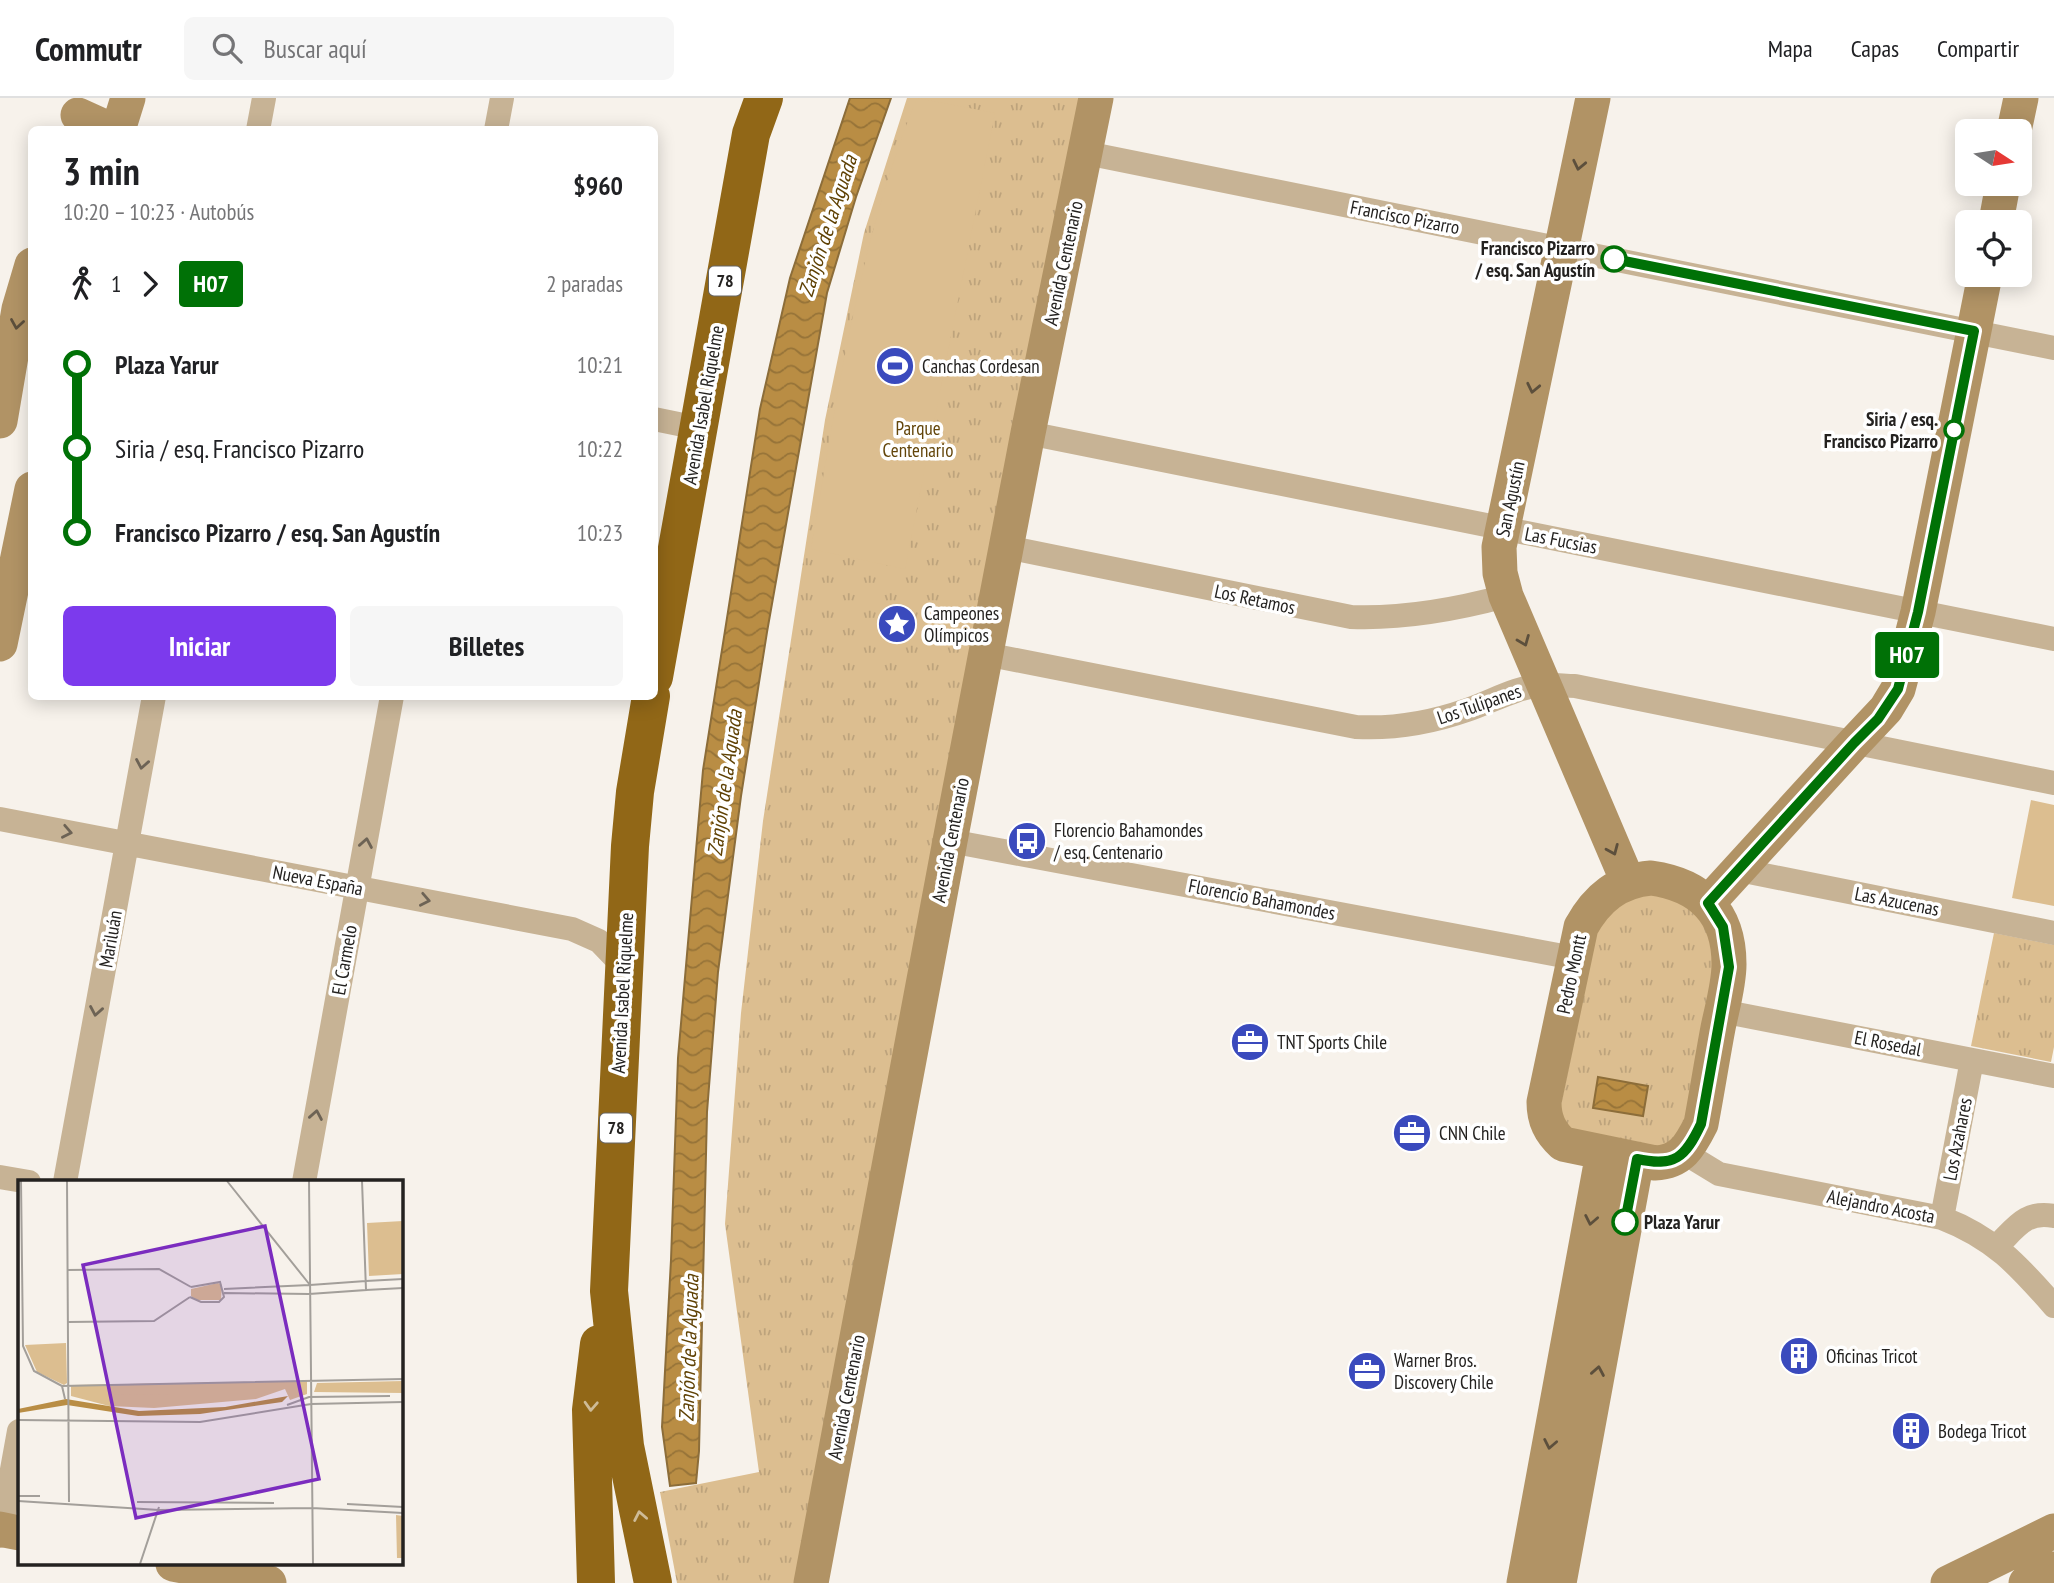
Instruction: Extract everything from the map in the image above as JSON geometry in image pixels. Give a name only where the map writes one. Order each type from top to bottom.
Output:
[{"type":"highway","name":"Avenida Isabel Riquelme","points":[[658,654],[749,116],[764,98]]},
{"type":"highway","name":"Avenida Isabel Riquelme","points":[[596,1583],[590,1410],[609,1291],[623,966],[635,792],[650,700]]},
{"type":"highway","name":"Avenida Isabel Riquelme","points":[[609,1291],[625,1446],[653,1583]]},
{"type":"street","points":[[119,126],[128,98]]},
{"type":"street","points":[[259,126],[264,98]]},
{"type":"street","points":[[497,126],[502,98]]},
{"type":"street","name":"Avenida Centenario","points":[[811,1583],[985,654],[1096,98]]},
{"type":"street","name":"San Agustín","points":[[1593,98],[1499,562],[1506,596],[1628,883]]},
{"type":"street","points":[[2017,119],[2021,98]]},
{"type":"street","points":[[79,114],[103,126]]},
{"type":"street","name":"Francisco Pizarro","points":[[1086,153],[2054,348]]},
{"type":"street","points":[[0,421],[22,366],[16,327],[22,279]]},
{"type":"street","points":[[1708,903],[1878,719],[1893,699],[1918,612],[1983,287]]},
{"type":"street","points":[[658,420],[698,428]]},
{"type":"street","name":"Las Fucsias","points":[[1028,433],[2054,639]]},
{"type":"street","points":[[0,645],[9,550],[28,500]]},
{"type":"street","name":"Los Retamos","points":[[1006,547],[1351,617],[1419,615],[1506,596]]},
{"type":"street","name":"Los Tulipanes","points":[[985,654],[1356,727],[1387,728],[1421,723],[1465,711],[1518,690],[1543,685],[1575,686],[2054,783]]},
{"type":"street","name":"Mariluán","points":[[65,1180],[153,700]]},
{"type":"street","name":"El Carmelo","points":[[304,1180],[391,700]]},
{"type":"street","name":"Nueva España","points":[[0,819],[572,929],[598,941],[623,966]]},
{"type":"street","name":"Florencio Bahamondes","points":[[950,841],[1574,958]]},
{"type":"street","name":"Las Azucenas","points":[[1739,870],[2054,933]]},
{"type":"street","name":"Pedro Montt","points":[[1651,878],[1673,881],[1708,903],[1723,927],[1729,967],[1701,1124],[1686,1149],[1679,1157],[1665,1162],[1563,1144],[1553,1134],[1544,1115],[1544,1102],[1581,927],[1590,912],[1602,897],[1628,883],[1651,878]]},
{"type":"street","name":"El Rosedal","points":[[1721,1010],[2054,1076]]},
{"type":"street","name":"Los Azahares","points":[[1942,1219],[1972,1060]]},
{"type":"street","name":"Alejandro Acosta","points":[[1686,1149],[1718,1174],[1942,1219],[1974,1231],[2026,1273],[2054,1306]]},
{"type":"street","points":[[1524,1583],[1620,1156]]},
{"type":"street","points":[[1559,1583],[1620,1156]]},
{"type":"street","points":[[0,1177],[18,1180]]},
{"type":"street","points":[[1996,1247],[2027,1217],[2040,1213],[2054,1216]]},
{"type":"street","points":[[5,1532],[18,1439]]},
{"type":"street","points":[[1969,1579],[2054,1531]]},
{"type":"street","points":[[185,1566],[269,1583]]},
{"type":"street","points":[[2026,1583],[2054,1569]]},
{"type":"green space","name":"Parque Centenario","points":[[907,98],[1081,98],[796,1583],[677,1583],[660,1492],[759,1472],[725,1224],[741,1013],[763,821],[825,420],[864,233]]},
{"type":"green space","name":"Canchas Cordesan","points":[[917,98],[995,113],[905,569],[811,549],[841,378],[865,263],[897,152]]},
{"type":"green space","points":[[2031,800],[2054,805],[2054,906],[2012,898]]},
{"type":"green space","name":"Plaza Yarur","points":[[1651,889],[1705,915],[1718,961],[1691,1119],[1667,1152],[1582,1141],[1558,1118],[1601,912]]},
{"type":"green space","points":[[1994,933],[2054,945],[2054,1047],[2051,1062],[1971,1046]]},
{"type":"water","name":"Zanjón de la Aguada","points":[[850,98],[891,98],[856,197],[827,293],[767,632],[741,796],[718,972],[707,1112],[696,1483],[670,1486],[662,1427],[678,1058],[703,770],[760,409],[790,278]]},
{"type":"water","points":[[1598,1077],[1648,1086],[1643,1116],[1593,1108]]},
{"type":"bus line","name":"H07","points":[[1614,259],[1974,331],[1918,612],[1898,689],[1878,719],[1708,903],[1723,927],[1729,967],[1701,1124],[1686,1149],[1672,1161],[1655,1163],[1637,1159],[1625,1222]]},
{"type":"place","name":"Francisco Pizarro / esq. San Agustín","points":[[1614,259]]},
{"type":"place","name":"Canchas Cordesan","points":[[895,366]]},
{"type":"place","name":"Siria / esq. Francisco Pizarro","points":[[1954,430]]},
{"type":"place","name":"Campeones Olímpicos","points":[[897,624]]},
{"type":"place","name":"Florencio Bahamondes / esq. Centenario","points":[[1027,841]]},
{"type":"place","name":"TNT Sports Chile","points":[[1250,1042]]},
{"type":"place","name":"CNN Chile","points":[[1412,1133]]},
{"type":"place","name":"Plaza Yarur","points":[[1625,1222]]},
{"type":"place","name":"Oficinas Tricot","points":[[1799,1356]]},
{"type":"place","name":"Warner Bros. Discovery Chile","points":[[1367,1371]]},
{"type":"place","name":"Bodega Tricot","points":[[1911,1431]]}]
